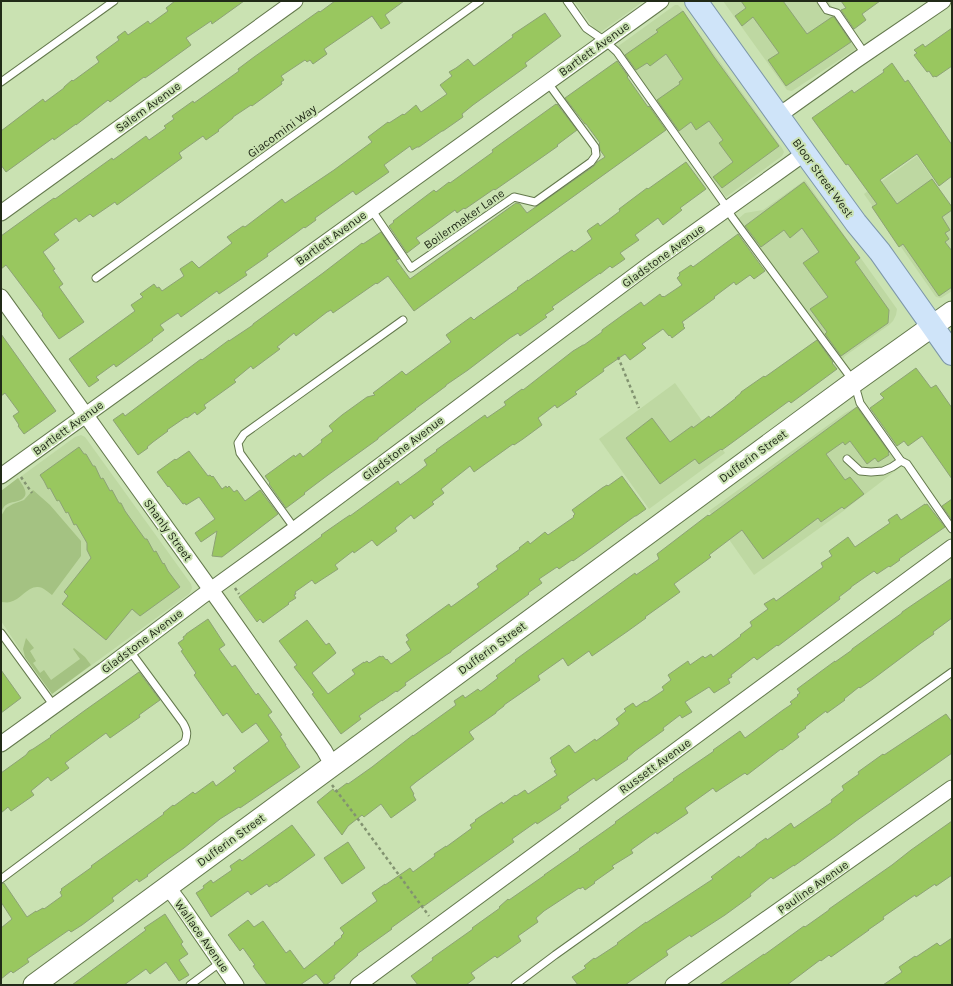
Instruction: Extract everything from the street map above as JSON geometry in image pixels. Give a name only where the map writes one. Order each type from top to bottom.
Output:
[{"type":"main road","name":"Bloor Street West","points":[[700,2],[778,116],[856,223],[880,252],[952,354]]},
{"type":"main road","name":"Dufferin Street","points":[[34,985],[167,886],[332,775],[854,382],[952,312]]},
{"type":"street","name":"Salem Avenue","points":[[1,213],[295,1]]},
{"type":"street","name":"Bartlett Avenue","points":[[7,472],[661,1]]},
{"type":"street","points":[[778,116],[943,1]]},
{"type":"street","name":"Gladstone Avenue","points":[[1,744],[295,529],[650,264],[805,153]]},
{"type":"street","name":"Shanly Street","points":[[1,296],[324,750],[332,775]]},
{"type":"street","name":"Russett Avenue","points":[[358,985],[952,547]]},
{"type":"street","name":"Pauline Avenue","points":[[673,985],[952,788]]},
{"type":"street","name":"Wallace Avenue","points":[[167,886],[236,985]]},
{"type":"lane","points":[[1,82],[114,1]]},
{"type":"lane","name":"Giacomini Way","points":[[96,278],[480,1]]},
{"type":"lane","points":[[567,1],[586,28],[605,41],[617,52],[732,217],[854,382],[860,403],[901,461],[907,464],[952,529]]},
{"type":"lane","points":[[820,1],[827,10],[837,14],[865,54]]},
{"type":"lane","name":"Boilermaker Lane","points":[[371,209],[411,268],[514,197],[535,202],[591,162],[596,155],[595,147],[548,83]]},
{"type":"lane","points":[[295,529],[240,453],[238,443],[244,434],[404,320]]},
{"type":"lane","points":[[847,459],[860,471],[871,472],[883,471],[901,461]]},
{"type":"lane","points":[[1,633],[54,706]]},
{"type":"lane","points":[[1,879],[185,742],[187,730],[183,723],[130,651]]},
{"type":"lane","points":[[515,985],[952,672]]},
{"type":"lane","points":[[190,985],[221,962]]},
{"type":"path","points":[[618,357],[639,408]]},
{"type":"path","points":[[7,472],[32,493]]},
{"type":"path","points":[[332,775],[360,821],[432,920]]},
{"type":"shaded area","points":[[574,1],[644,1],[598,34]]},
{"type":"shaded area","points":[[723,1],[828,1],[859,47],[792,91],[787,90]]},
{"type":"shaded area","points":[[675,5],[678,5],[681,8],[784,152],[782,156],[726,197],[617,47]]},
{"type":"shaded area","points":[[917,156],[952,207],[952,291],[941,298],[936,297],[864,194]]},
{"type":"shaded area","points":[[805,180],[897,309],[893,321],[889,325],[845,356],[843,359],[737,220],[745,213],[763,210]]},
{"type":"shaded area","points":[[675,383],[725,453],[649,509],[599,439]]},
{"type":"shaded area","points":[[860,405],[903,465],[842,512],[754,575],[709,511],[845,413]]},
{"type":"shaded area","points":[[81,435],[85,437],[191,584],[192,588],[189,594],[52,694],[1,621],[1,491],[75,437]]},
{"type":"shaded area","points":[[18,478],[25,491],[25,496],[18,501],[6,505],[1,512],[1,491]]},
{"type":"shaded area","points":[[33,490],[50,505],[81,541],[81,556],[52,595],[42,588],[34,587],[14,601],[1,602],[1,516],[6,508],[24,500]]},
{"type":"shaded area","points":[[26,638],[34,648],[30,651],[36,661],[33,663],[40,673],[44,670],[51,680],[80,659],[73,649],[74,648],[85,657],[91,665],[52,694],[25,657],[23,649]]},
{"type":"building","points":[[175,1],[244,1],[212,24],[211,21],[186,38],[191,45],[155,71],[145,78],[144,77],[110,102],[108,100],[76,125],[54,140],[53,138],[6,172],[1,165],[1,131],[43,99],[45,102],[72,80],[73,81],[99,62],[96,57],[119,40],[117,37],[125,31],[128,35],[148,21],[150,24],[168,11],[166,8]]},
{"type":"building","points":[[335,1],[404,1],[385,15],[390,23],[381,29],[372,16],[324,49],[327,54],[313,64],[310,60],[307,62],[305,60],[281,76],[284,80],[281,82],[282,84],[252,106],[251,105],[233,117],[218,130],[219,131],[206,140],[203,136],[179,153],[182,158],[117,205],[115,202],[93,217],[90,214],[79,222],[76,218],[54,234],[59,240],[43,252],[63,284],[59,287],[84,322],[59,339],[42,315],[43,314],[6,265],[1,269],[1,236],[112,158],[113,160],[146,136],[149,140],[166,128],[164,126],[174,119],[172,116],[193,101],[194,103],[239,71],[238,69],[254,57]]},
{"type":"building","points":[[741,1],[783,1],[807,34],[834,17],[851,42],[786,86],[768,60],[779,53],[753,17],[742,26],[735,16],[746,8]]},
{"type":"building","points":[[841,1],[880,1],[862,14],[866,20],[854,29],[841,10],[846,8]]},
{"type":"building","points":[[683,11],[714,57],[779,146],[722,188],[713,177],[733,162],[719,143],[723,140],[709,121],[696,130],[691,122],[679,131],[657,100],[680,84],[679,82],[683,79],[666,54],[650,66],[647,63],[636,70],[625,55],[658,32],[656,30]]},
{"type":"building","points":[[545,13],[561,36],[525,63],[527,66],[473,105],[462,114],[463,117],[443,131],[419,147],[412,150],[410,146],[384,165],[389,172],[356,195],[353,191],[315,218],[316,220],[267,254],[268,256],[245,272],[247,275],[219,294],[217,291],[181,317],[178,313],[160,325],[164,330],[152,339],[153,340],[116,367],[114,364],[96,377],[99,380],[89,387],[69,359],[135,311],[131,305],[143,297],[140,294],[154,284],[162,291],[184,276],[180,269],[192,261],[199,268],[232,243],[227,237],[243,226],[245,227],[282,199],[285,203],[334,170],[372,142],[368,137],[388,122],[389,123],[403,114],[404,115],[416,105],[421,112],[447,94],[440,85],[452,76],[449,72],[468,59],[474,66],[513,37],[512,35]]},
{"type":"building","points":[[952,28],[952,66],[936,77],[933,77],[929,71],[927,72],[914,55],[917,53],[914,50],[923,44],[925,47]]},
{"type":"building","points":[[617,61],[648,107],[649,106],[666,130],[414,311],[388,276],[333,313],[331,310],[327,312],[296,336],[294,333],[277,347],[280,349],[253,369],[251,366],[234,380],[236,382],[204,405],[206,408],[197,415],[195,412],[187,418],[186,417],[167,430],[168,431],[138,455],[113,420],[123,413],[125,416],[201,359],[202,360],[229,340],[253,325],[362,243],[363,244],[381,232],[399,259],[396,260],[410,279],[516,203],[520,204],[527,213],[605,157],[600,150],[600,143],[565,98]]},
{"type":"building","points":[[892,63],[905,82],[908,80],[952,145],[952,176],[939,186],[917,154],[880,180],[897,204],[932,179],[952,207],[952,210],[942,217],[950,230],[945,233],[949,239],[945,242],[952,251],[952,287],[939,296],[903,244],[899,247],[872,207],[877,204],[848,164],[846,165],[812,118],[852,90],[854,93],[884,72],[883,70]]},
{"type":"building","points":[[556,104],[577,130],[557,145],[558,146],[495,190],[494,189],[457,213],[455,210],[416,238],[420,243],[407,253],[389,226],[394,222],[393,221],[434,190],[436,192],[449,182],[450,183],[493,152],[492,150]]},
{"type":"building","points":[[686,162],[706,189],[680,208],[682,210],[663,225],[658,218],[635,235],[639,240],[620,253],[625,259],[612,268],[610,266],[552,307],[554,309],[545,315],[547,317],[520,336],[518,333],[510,338],[446,385],[378,439],[304,493],[305,494],[286,508],[265,476],[294,455],[295,457],[300,453],[303,457],[333,431],[329,426],[342,415],[367,397],[375,395],[373,393],[402,371],[406,375],[451,342],[446,335],[471,317],[474,320],[518,289],[517,288],[528,280],[572,250],[574,252],[592,239],[587,231],[588,230],[598,223],[600,226],[620,211],[619,209],[647,188],[648,189]]},
{"type":"building","points":[[804,182],[860,258],[855,262],[889,310],[888,323],[841,356],[825,334],[827,332],[810,309],[828,297],[803,263],[819,252],[802,228],[790,238],[784,230],[761,247],[745,226]]},
{"type":"building","points":[[738,234],[765,271],[754,279],[750,275],[736,285],[734,282],[682,322],[685,328],[672,338],[663,329],[642,344],[646,348],[630,360],[625,354],[603,369],[604,371],[575,392],[577,394],[557,408],[555,405],[538,418],[542,425],[474,472],[470,466],[441,489],[444,493],[432,502],[434,504],[414,519],[411,515],[395,528],[397,531],[377,546],[372,540],[354,553],[353,551],[335,565],[338,569],[315,584],[312,580],[295,592],[296,594],[294,595],[296,598],[288,603],[289,604],[263,623],[260,619],[257,622],[239,597],[322,536],[321,535],[398,481],[400,485],[418,472],[427,465],[424,460],[437,451],[436,450],[485,415],[487,418],[506,405],[504,402],[522,389],[523,390],[573,351],[584,345],[641,302],[644,306],[660,294],[664,297],[682,285],[677,278],[680,275],[679,273],[691,265],[693,267]]},
{"type":"building","points":[[1,334],[56,411],[24,434],[13,416],[19,412],[5,393],[1,396]]},
{"type":"building","points":[[817,340],[837,369],[791,403],[789,401],[722,450],[721,449],[699,464],[695,459],[660,484],[626,438],[652,418],[670,442],[692,426],[693,428],[709,416],[710,418],[736,398],[741,392]]},
{"type":"building","points":[[916,368],[931,388],[936,385],[952,408],[952,479],[922,436],[908,446],[904,441],[897,446],[870,408],[884,398],[880,394]]},
{"type":"building","points":[[857,407],[889,452],[889,455],[878,462],[875,458],[867,464],[850,441],[845,445],[843,442],[826,454],[845,480],[850,477],[864,494],[844,509],[842,507],[821,522],[818,518],[763,559],[742,530],[709,555],[711,557],[674,584],[680,592],[645,617],[646,618],[592,656],[589,651],[568,666],[563,658],[539,675],[540,680],[469,732],[474,739],[410,787],[416,800],[391,818],[381,804],[364,817],[362,815],[348,826],[342,835],[317,802],[333,789],[335,792],[372,767],[413,735],[456,705],[454,701],[463,695],[465,698],[478,689],[481,691],[498,678],[496,676],[516,661],[515,660],[635,573],[636,575],[659,559],[657,554],[708,515],[709,516]]},
{"type":"building","points":[[79,447],[84,454],[86,454],[93,466],[95,466],[101,479],[103,478],[110,491],[112,490],[119,503],[121,503],[145,539],[147,539],[154,552],[156,551],[163,564],[164,563],[180,587],[140,616],[132,609],[106,640],[62,604],[68,596],[64,592],[91,558],[87,550],[87,543],[76,524],[74,525],[68,512],[66,513],[59,500],[57,501],[50,488],[48,489],[40,475]]},
{"type":"building","points":[[189,451],[208,476],[213,476],[222,489],[229,486],[234,492],[237,490],[245,501],[260,490],[278,514],[222,557],[212,556],[217,531],[201,542],[195,533],[215,519],[199,497],[186,505],[185,503],[183,504],[157,472]]},
{"type":"building","points":[[622,476],[646,509],[573,561],[572,560],[559,569],[557,567],[539,579],[542,583],[528,593],[529,594],[451,652],[405,683],[406,685],[397,692],[396,691],[359,716],[361,719],[341,734],[312,694],[314,693],[294,667],[297,665],[279,641],[307,620],[326,645],[329,643],[336,653],[312,673],[328,694],[355,674],[352,670],[364,662],[367,661],[369,663],[380,656],[383,656],[391,664],[411,650],[406,642],[409,640],[406,635],[449,604],[451,607],[479,587],[477,584],[498,569],[496,566],[520,549],[519,548],[528,541],[530,544],[545,532],[548,535],[574,517],[573,516],[575,514],[572,510],[602,488],[607,485],[608,486]]},
{"type":"building","points":[[952,499],[952,520],[942,506]]},
{"type":"building","points":[[927,504],[945,527],[890,567],[889,566],[877,574],[874,571],[851,587],[839,597],[840,599],[778,646],[777,645],[757,660],[754,657],[731,675],[732,677],[728,679],[730,683],[714,693],[709,687],[685,702],[692,712],[682,718],[680,715],[663,728],[664,730],[635,751],[627,758],[628,759],[596,781],[594,778],[567,797],[569,800],[560,806],[561,808],[537,824],[536,822],[512,839],[514,842],[391,928],[392,929],[357,954],[358,955],[326,985],[316,974],[300,985],[267,985],[253,966],[255,965],[243,948],[240,951],[228,935],[248,920],[254,927],[263,921],[286,953],[290,950],[304,969],[342,937],[341,936],[344,933],[340,928],[377,901],[372,893],[410,868],[413,872],[435,856],[434,854],[472,828],[470,825],[476,821],[475,820],[502,802],[503,804],[525,790],[528,794],[557,775],[554,771],[556,770],[550,758],[569,745],[575,753],[595,739],[596,741],[618,725],[619,723],[616,719],[626,711],[624,709],[633,703],[636,707],[664,690],[662,687],[671,680],[668,675],[688,661],[690,665],[703,656],[705,658],[711,654],[713,657],[752,626],[750,622],[768,609],[764,604],[774,598],[776,601],[823,567],[821,563],[832,556],[829,551],[848,537],[855,547],[890,523],[888,520],[897,514],[901,520]]},
{"type":"building","points":[[952,578],[952,618],[933,632],[934,634],[873,679],[860,688],[859,687],[844,699],[845,700],[827,713],[826,711],[797,734],[799,737],[747,775],[745,773],[716,792],[713,788],[685,808],[688,813],[657,834],[656,832],[631,850],[633,853],[612,866],[614,868],[594,882],[595,883],[585,890],[583,887],[580,889],[579,888],[544,911],[536,918],[538,922],[518,936],[521,941],[497,958],[495,956],[471,973],[475,978],[466,985],[418,985],[411,976],[433,960],[432,958],[500,908],[499,907],[508,899],[509,900],[580,850],[579,849],[616,823],[615,822],[674,780],[673,779],[714,751],[713,750],[740,731],[745,738],[792,704],[790,702],[800,693],[797,689],[902,612]]},
{"type":"building","points":[[208,619],[225,645],[219,649],[232,667],[235,665],[256,695],[258,693],[272,712],[268,715],[282,735],[280,736],[285,745],[300,767],[240,808],[239,807],[220,819],[147,875],[148,876],[139,882],[137,879],[112,898],[114,901],[82,925],[71,932],[69,930],[27,959],[29,962],[13,973],[11,971],[1,979],[1,928],[12,919],[1,902],[1,884],[4,883],[27,917],[36,911],[43,908],[44,909],[62,896],[60,892],[62,890],[61,889],[92,867],[91,866],[164,814],[163,813],[173,805],[174,806],[193,792],[195,794],[213,781],[216,786],[236,771],[233,768],[269,741],[256,723],[242,733],[227,713],[223,716],[194,675],[196,673],[181,651],[183,650],[178,643],[184,639],[183,637]]},
{"type":"building","points":[[1,670],[21,698],[1,713]]},
{"type":"building","points":[[139,672],[160,700],[139,715],[140,717],[110,738],[106,733],[65,763],[69,768],[51,781],[48,777],[31,791],[34,795],[11,811],[8,807],[1,813],[1,773],[26,755],[29,751],[51,737],[50,736]]},
{"type":"building","points":[[946,714],[952,722],[952,753],[794,866],[773,879],[771,877],[750,894],[751,896],[725,915],[666,951],[668,955],[625,985],[578,985],[572,977],[586,968],[584,966],[594,958],[595,959],[618,944],[617,943],[646,922],[713,879],[711,877],[739,856],[740,858],[766,838],[767,840],[791,823],[794,828],[832,802],[831,800],[844,790],[842,786],[859,774],[858,772],[883,754],[884,755]]},
{"type":"building","points":[[952,821],[952,875],[916,897],[915,895],[883,917],[884,919],[831,957],[829,955],[821,961],[820,960],[787,985],[719,985],[804,926],[805,927]]},
{"type":"building","points":[[292,825],[315,855],[276,883],[269,887],[267,884],[251,895],[248,891],[211,917],[196,893],[204,888],[203,886],[211,880],[213,883],[232,870],[230,866],[240,859],[242,861]]},
{"type":"building","points":[[348,842],[365,868],[342,884],[324,858]]},
{"type":"building","points":[[165,914],[183,942],[181,944],[188,954],[179,960],[189,975],[179,981],[166,962],[150,974],[146,969],[124,985],[72,985],[146,930],[144,928]]},
{"type":"building","points":[[952,938],[952,985],[883,985],[902,972],[899,967],[915,956],[916,957],[937,943],[940,946]]}]
